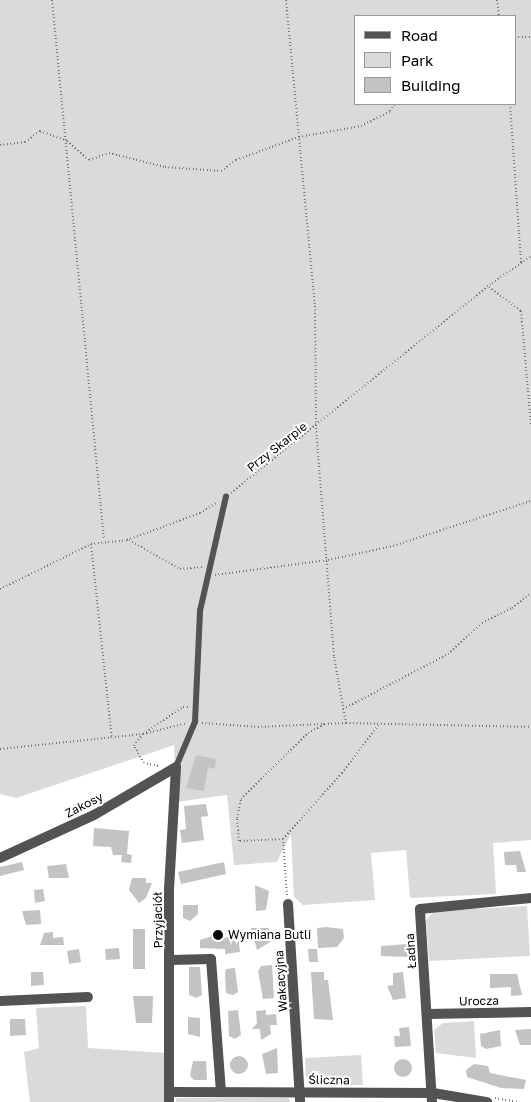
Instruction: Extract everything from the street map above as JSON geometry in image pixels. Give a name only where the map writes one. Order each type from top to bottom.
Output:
[{"type":"street","name":"Zakosy","points":[[0,858],[94,815],[176,768]]},
{"type":"street","name":"Przyjaciół","points":[[169,1097],[171,960],[169,889],[176,768]]},
{"type":"street","name":"Ładna","points":[[432,1098],[420,909],[531,898]]},
{"type":"street","name":"Wakacyjna","points":[[288,904],[300,1097]]},
{"type":"street","points":[[171,960],[210,958],[221,1092]]},
{"type":"street","points":[[0,1001],[88,997]]},
{"type":"street","name":"Urocza","points":[[427,1014],[531,1012]]},
{"type":"street","name":"Śliczna","points":[[169,1097],[221,1092],[300,1097],[432,1098],[487,1102]]},
{"type":"lane","points":[[195,722],[200,611],[210,576],[226,497]]},
{"type":"lane","name":"Przyjaciół","points":[[176,768],[195,722]]},
{"type":"path","points":[[52,0],[104,540]]},
{"type":"path","points":[[286,0],[315,306],[316,428],[328,560],[334,657],[346,722]]},
{"type":"path","points":[[497,0],[498,15]]},
{"type":"path","points":[[516,37],[531,37]]},
{"type":"path","points":[[0,145],[24,142],[40,132],[65,140],[89,160],[109,153],[165,168],[221,171],[236,160],[299,137],[361,126],[390,111],[394,105]]},
{"type":"path","points":[[510,105],[521,263]]},
{"type":"path","name":"Przy Skarpie","points":[[0,590],[91,544],[104,540],[127,540],[200,513],[226,497],[316,428],[488,286],[531,256]]},
{"type":"path","points":[[488,286],[521,310],[531,425]]},
{"type":"path","points":[[210,576],[328,560],[393,546],[531,501]]},
{"type":"path","points":[[127,540],[180,569],[211,567]]},
{"type":"path","points":[[91,544],[112,739]]},
{"type":"path","points":[[343,709],[448,654],[482,623],[512,608],[531,593]]},
{"type":"path","points":[[176,768],[144,763],[134,746],[143,734],[182,707],[195,708]]},
{"type":"path","points":[[0,749],[112,739],[195,722],[258,727],[346,722],[531,727]]},
{"type":"path","points":[[283,839],[239,841],[237,818],[241,799],[308,733],[327,723]]},
{"type":"path","points":[[288,904],[283,839],[342,773],[379,724]]},
{"type":"green space","points":[[0,0],[531,0],[531,840],[493,843],[496,894],[410,898],[406,850],[371,853],[375,900],[303,905],[294,897],[291,834],[277,862],[234,865],[227,795],[176,802],[174,745],[16,798],[0,794]]},
{"type":"green space","points":[[527,906],[530,956],[429,961],[426,920],[434,911]]},
{"type":"green space","points":[[86,1006],[88,1048],[166,1053],[164,1102],[30,1102],[24,1052],[39,1048],[36,1008]]},
{"type":"green space","points":[[474,1021],[476,1058],[436,1053],[434,1030],[443,1023]]},
{"type":"green space","points":[[361,1055],[363,1085],[316,1086],[306,1076],[305,1058]]},
{"type":"green space","points":[[176,1098],[289,1098],[290,1102],[176,1102]]},
{"type":"building","points":[[196,755],[216,759],[215,769],[208,767],[204,791],[186,788]]},
{"type":"building","points":[[206,804],[208,816],[201,817],[204,840],[182,843],[180,830],[186,829],[184,806]]},
{"type":"building","points":[[94,828],[129,831],[127,854],[132,855],[131,863],[121,862],[122,855],[113,855],[111,847],[93,846]]},
{"type":"building","points":[[520,851],[526,872],[517,872],[516,865],[505,865],[504,852]]},
{"type":"building","points":[[22,862],[24,870],[0,876],[0,867]]},
{"type":"building","points":[[224,862],[226,874],[181,884],[178,872]]},
{"type":"building","points":[[66,864],[69,878],[49,878],[47,866]]},
{"type":"building","points":[[132,878],[146,878],[146,883],[152,883],[146,898],[139,903],[129,890]]},
{"type":"building","points":[[255,885],[269,891],[266,910],[256,911]]},
{"type":"building","points":[[43,889],[45,901],[35,903],[34,890]]},
{"type":"building","points":[[183,905],[198,905],[198,914],[190,921],[183,918]]},
{"type":"building","points":[[40,910],[41,924],[26,925],[22,911]]},
{"type":"building","points":[[251,928],[269,928],[270,942],[257,950]]},
{"type":"building","points":[[317,928],[343,929],[344,938],[337,947],[318,948]]},
{"type":"building","points":[[133,929],[145,929],[145,969],[133,969]]},
{"type":"building","points":[[53,932],[53,938],[63,937],[64,945],[40,945],[44,933]]},
{"type":"building","points":[[222,933],[222,938],[238,936],[240,952],[225,954],[225,949],[200,948],[200,940]]},
{"type":"building","points":[[407,944],[408,957],[381,956],[381,946]]},
{"type":"building","points":[[119,948],[120,959],[106,960],[105,949]]},
{"type":"building","points":[[79,949],[81,962],[69,964],[67,951]]},
{"type":"building","points":[[308,949],[317,949],[318,962],[309,962]]},
{"type":"building","points":[[272,965],[274,998],[263,999],[258,971],[261,966]]},
{"type":"building","points":[[189,967],[200,967],[202,995],[196,998],[189,995]]},
{"type":"building","points":[[235,968],[238,992],[233,995],[226,993],[225,974],[226,969]]},
{"type":"building","points":[[31,972],[43,972],[44,985],[31,986]]},
{"type":"building","points":[[311,972],[324,972],[324,980],[328,980],[333,1020],[314,1019]]},
{"type":"building","points":[[403,972],[406,998],[393,1000],[387,986],[393,985],[393,973]]},
{"type":"building","points":[[490,974],[517,974],[522,995],[511,996],[511,987],[490,988]]},
{"type":"building","points":[[133,996],[153,996],[152,1023],[136,1023]]},
{"type":"building","points":[[238,1010],[241,1035],[235,1039],[229,1036],[228,1011]]},
{"type":"building","points":[[266,1010],[266,1015],[276,1014],[277,1025],[270,1025],[271,1034],[261,1040],[260,1029],[252,1029],[257,1023],[256,1011]]},
{"type":"building","points":[[188,1017],[200,1018],[200,1037],[188,1034]]},
{"type":"building","points":[[10,1019],[25,1019],[26,1035],[10,1036]]},
{"type":"building","points":[[409,1027],[411,1046],[395,1047],[394,1036],[400,1036],[399,1028]]},
{"type":"building","points":[[531,1029],[531,1045],[520,1045],[515,1030]]},
{"type":"building","points":[[500,1030],[501,1046],[486,1049],[481,1046],[480,1034]]},
{"type":"building","points":[[277,1048],[278,1073],[266,1074],[262,1054]]},
{"type":"building","points":[[239,1056],[247,1061],[248,1065],[243,1073],[239,1074],[231,1069],[230,1065],[235,1057]]},
{"type":"building","points":[[403,1059],[409,1062],[412,1068],[409,1074],[403,1077],[397,1074],[394,1068],[397,1062]]},
{"type":"building","points":[[193,1061],[206,1061],[207,1080],[194,1080],[190,1076]]},
{"type":"building","points":[[474,1064],[488,1066],[490,1073],[526,1080],[524,1089],[501,1088],[467,1077],[466,1070]]},
{"type":"place","name":"Wymiana Butli","points":[[218,935]]}]
